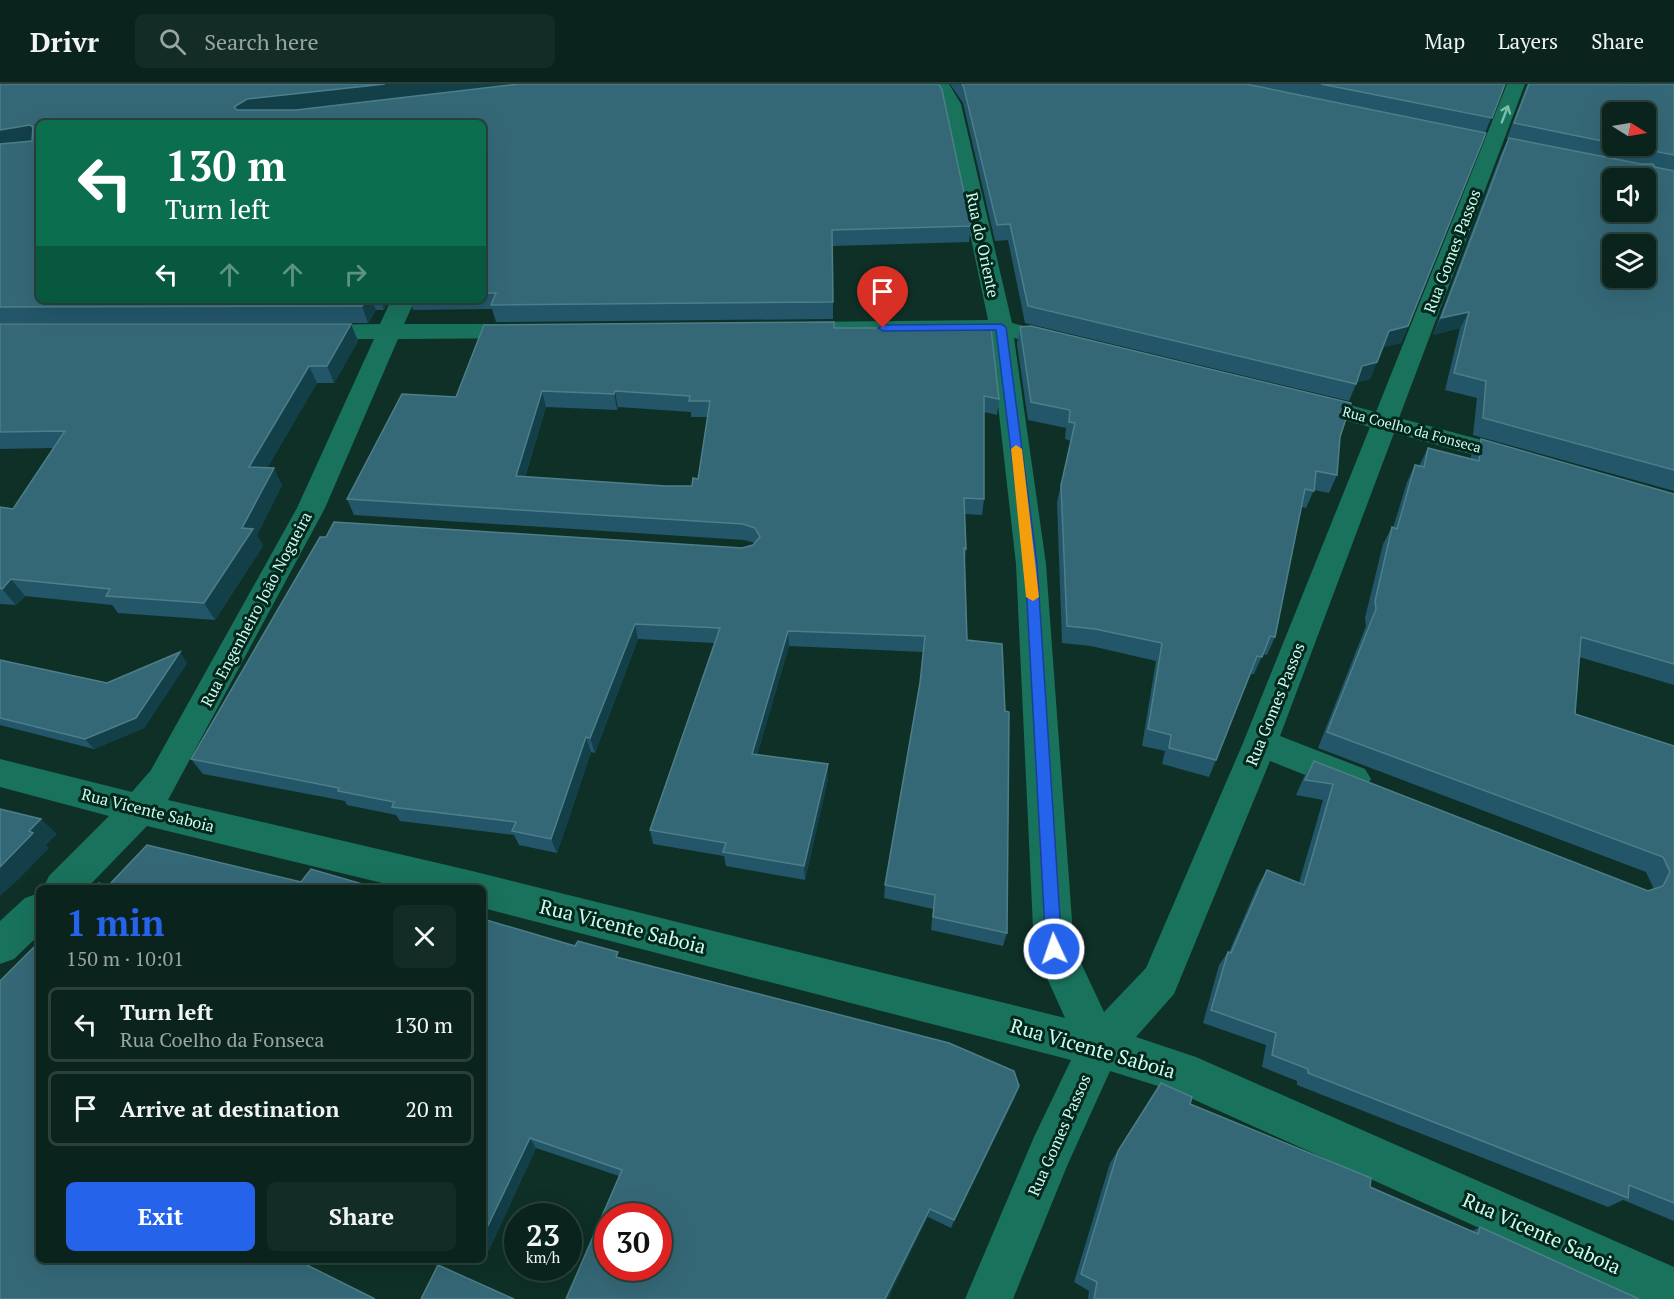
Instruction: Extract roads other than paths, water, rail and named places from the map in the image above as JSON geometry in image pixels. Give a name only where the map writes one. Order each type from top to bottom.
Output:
[{"type":"street","name":"Rua do Oriente","points":[[940,84],[952,104],[1001,327],[1031,564],[1054,949],[1099,1047]]},
{"type":"street","name":"Rua Gomes Passos","points":[[989,1299],[1050,1153],[1099,1047],[1160,981],[1260,743],[1516,84]]},
{"type":"street","name":"Rua Engenheiro João Nogueira","points":[[65,885],[140,809],[164,780],[302,524],[363,394],[402,303]]},
{"type":"street","points":[[777,329],[1001,327],[1082,347]]},
{"type":"street","points":[[282,332],[553,331]]},
{"type":"street","name":"Rua Coelho da Fonseca","points":[[1281,395],[1386,421],[1547,467]]},
{"type":"street","points":[[302,524],[335,526]]},
{"type":"street","points":[[1260,743],[1380,789]]},
{"type":"street","name":"Rua Vicente Saboia","points":[[0,773],[400,880],[445,885]]},
{"type":"street","name":"Rua Vicente Saboia","points":[[486,892],[1099,1047],[1181,1072],[1674,1291]]},
{"type":"street","points":[[0,946],[36,913]]}]
